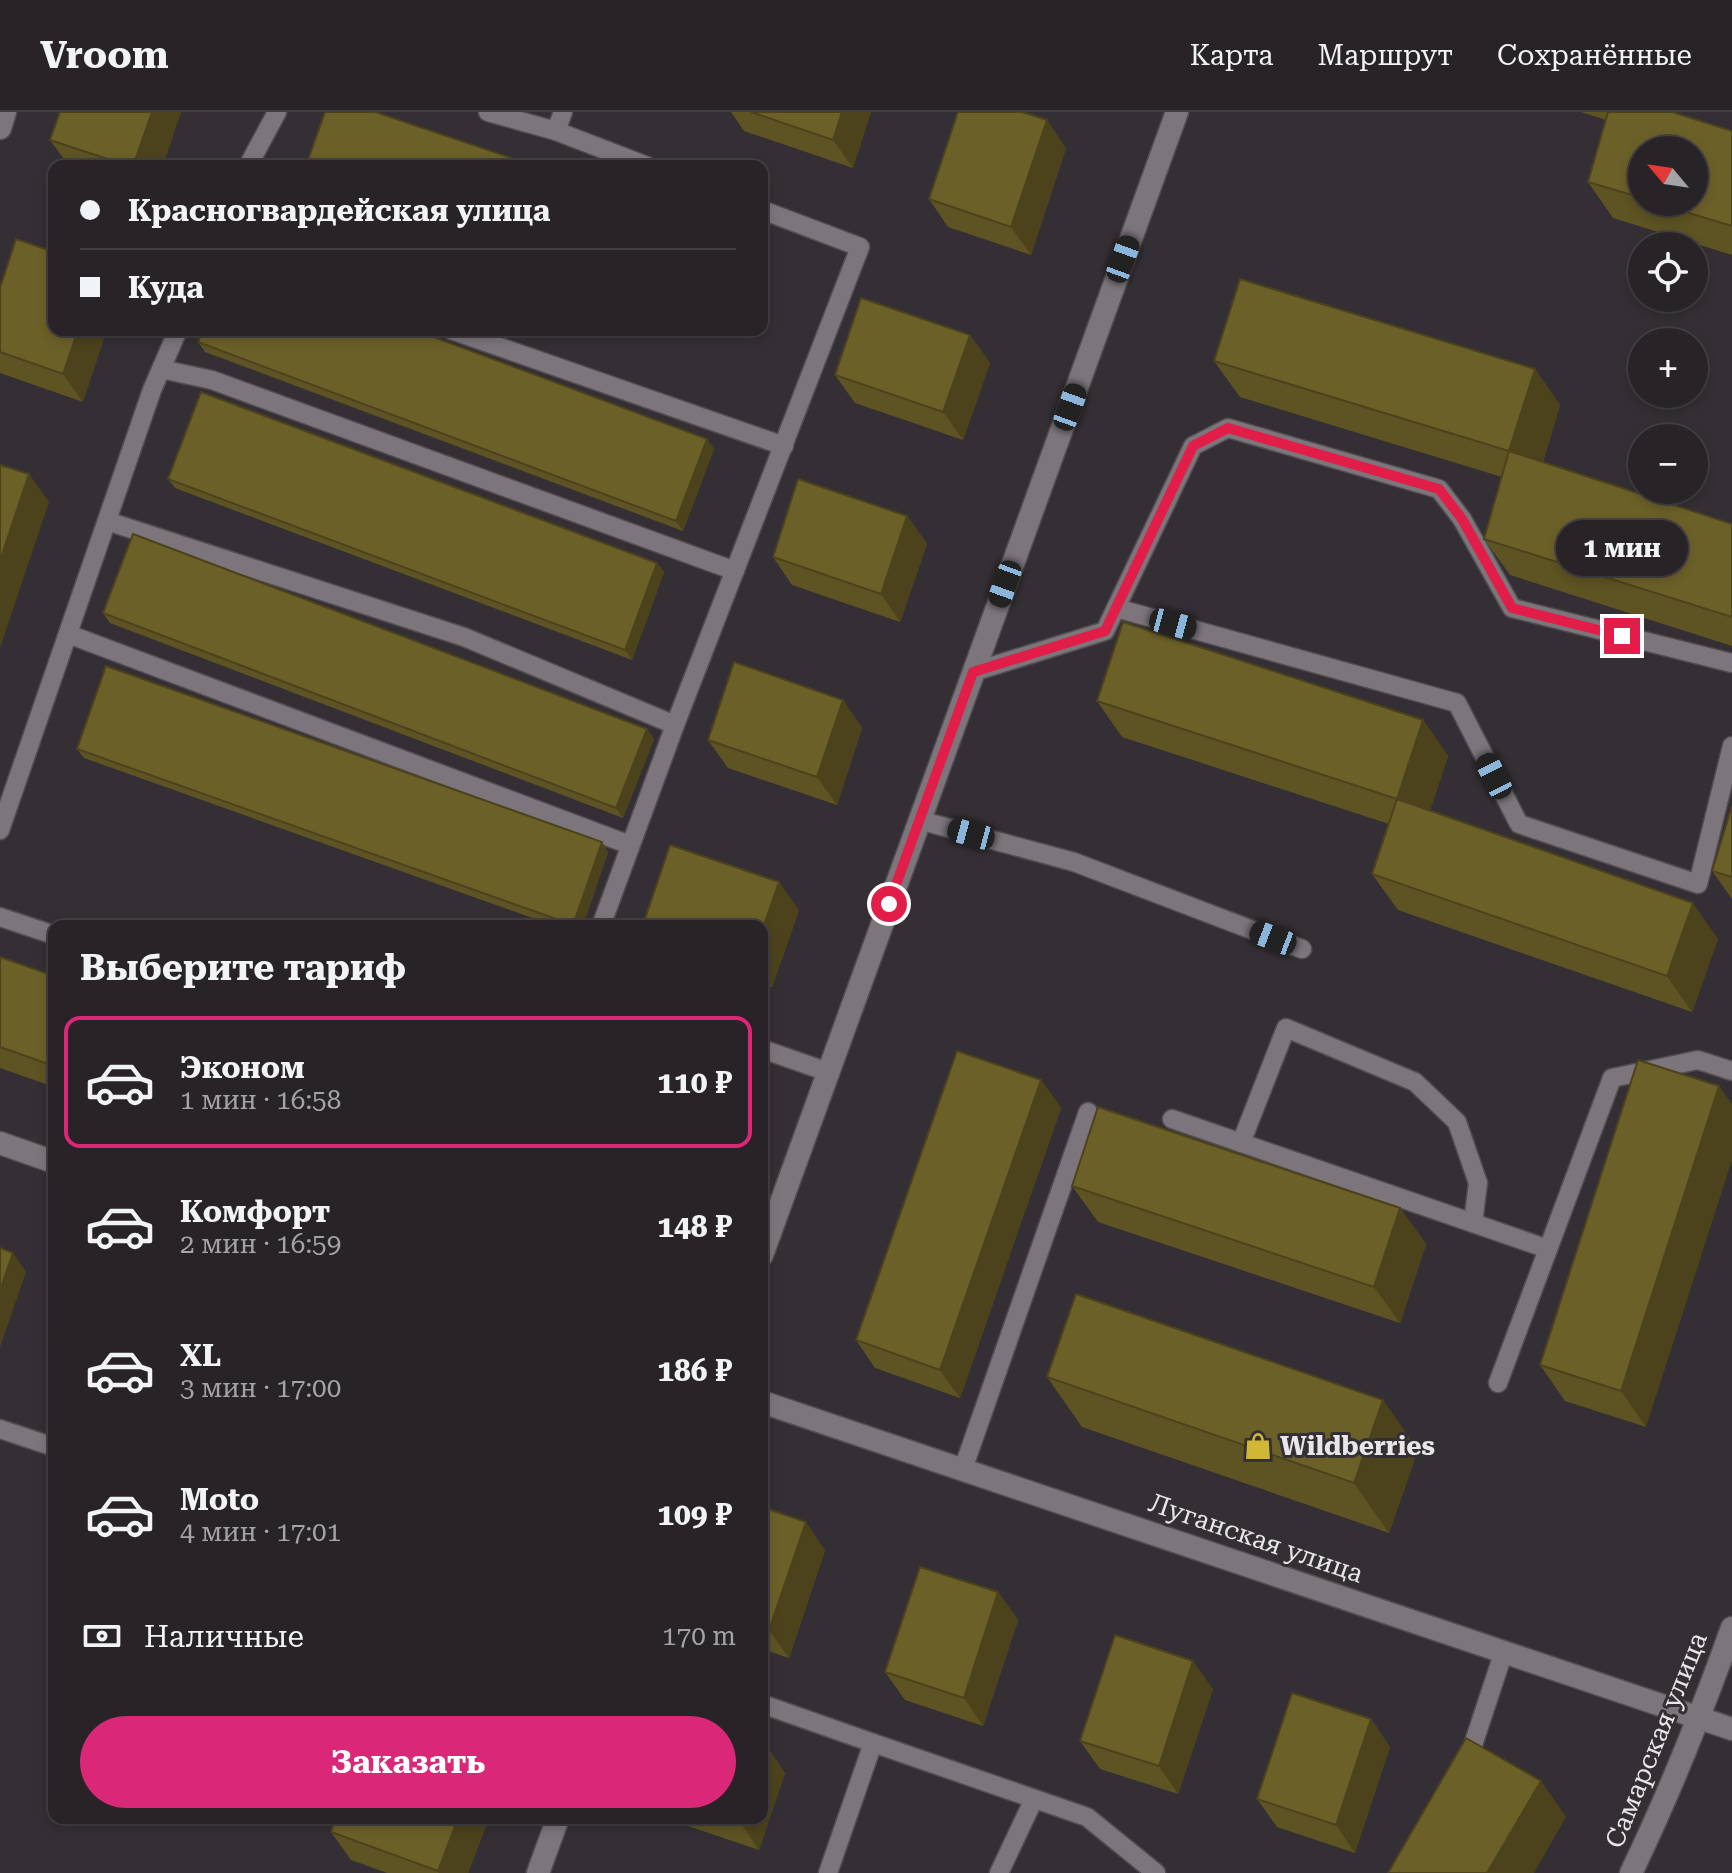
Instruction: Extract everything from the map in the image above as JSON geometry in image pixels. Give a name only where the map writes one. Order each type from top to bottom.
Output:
[{"type":"street","points":[[0,128],[5,112]]},
{"type":"street","points":[[768,1238],[1177,112]]},
{"type":"street","points":[[0,1143],[48,1160]]},
{"type":"street","name":"Луганская улица","points":[[768,1404],[1732,1729]]},
{"type":"street","name":"Самарская улица","points":[[1631,1873],[1672,1788],[1732,1628]]},
{"type":"street","points":[[538,1873],[556,1824]]},
{"type":"lane","points":[[251,160],[277,112]]},
{"type":"lane","points":[[488,112],[556,131],[631,160]]},
{"type":"lane","points":[[556,131],[563,112]]},
{"type":"lane","points":[[603,920],[675,725],[860,247],[768,212]]},
{"type":"lane","points":[[0,830],[107,521],[175,336]]},
{"type":"lane","points":[[468,336],[784,446]]},
{"type":"lane","points":[[161,369],[212,380],[735,571]]},
{"type":"lane","points":[[973,672],[1105,631],[1193,446],[1228,428],[1439,489],[1462,519],[1512,608],[1732,663]]},
{"type":"lane","points":[[107,521],[464,637],[675,725]]},
{"type":"lane","points":[[1116,608],[1457,703],[1519,824],[1698,884],[1732,746]]},
{"type":"lane","points":[[68,634],[630,845]]},
{"type":"lane","points":[[919,820],[1074,862],[1302,949]]},
{"type":"lane","points":[[0,917],[48,933]]},
{"type":"lane","points":[[1241,1143],[1286,1028],[1415,1082],[1457,1122],[1478,1183],[1473,1223]]},
{"type":"lane","points":[[768,1051],[828,1072]]},
{"type":"lane","points":[[1498,1383],[1612,1078],[1698,1060],[1732,1071]]},
{"type":"lane","points":[[963,1469],[1088,1112]]},
{"type":"lane","points":[[1172,1119],[1548,1249]]},
{"type":"lane","points":[[0,1429],[48,1445]]},
{"type":"lane","points":[[1453,1780],[1470,1754],[1504,1651]]},
{"type":"lane","points":[[768,1706],[1087,1817],[1156,1873]]},
{"type":"lane","points":[[828,1873],[873,1743]]},
{"type":"lane","points":[[999,1873],[1034,1799]]},
{"type":"building","points":[[60,112],[152,112],[135,160],[111,160],[50,140]]},
{"type":"building","points":[[325,112],[375,112],[517,160],[308,160]]},
{"type":"building","points":[[751,112],[842,112],[833,140]]},
{"type":"building","points":[[958,112],[1022,112],[1047,120],[1011,227],[929,199]]},
{"type":"building","points":[[1608,112],[1672,112],[1732,131],[1732,226],[1699,216],[1708,216],[1708,136],[1628,136],[1628,194],[1588,182]]},
{"type":"building","points":[[16,239],[48,250],[48,336],[76,336],[63,374],[0,352],[0,288]]},
{"type":"building","points":[[1240,279],[1535,369],[1509,451],[1214,361]]},
{"type":"building","points":[[861,298],[970,335],[943,412],[835,375]]},
{"type":"building","points":[[200,336],[431,336],[707,439],[676,521],[198,342]]},
{"type":"building","points":[[201,392],[657,563],[625,650],[168,479]]},
{"type":"building","points":[[1509,451],[1628,490],[1628,504],[1671,504],[1732,524],[1732,617],[1484,539]]},
{"type":"building","points":[[0,465],[29,474],[0,561]]},
{"type":"building","points":[[798,479],[907,516],[881,594],[773,557]]},
{"type":"building","points":[[133,534],[647,729],[616,808],[103,613]]},
{"type":"building","points":[[1123,622],[1423,720],[1397,799],[1097,701]]},
{"type":"building","points":[[734,662],[843,700],[817,777],[708,740]]},
{"type":"building","points":[[106,666],[602,842],[575,920],[559,920],[77,749]]},
{"type":"building","points":[[1397,799],[1693,903],[1667,976],[1372,874]]},
{"type":"building","points":[[1732,806],[1732,877],[1712,871]]},
{"type":"building","points":[[670,845],[779,882],[766,920],[645,920]]},
{"type":"building","points":[[0,957],[48,974],[48,1064],[0,1047]]},
{"type":"building","points":[[957,1051],[1041,1080],[940,1370],[856,1340]]},
{"type":"building","points":[[1638,1060],[1719,1086],[1621,1391],[1540,1365]]},
{"type":"building","points":[[1098,1107],[1400,1208],[1374,1287],[1072,1186]]},
{"type":"building","points":[[0,1248],[13,1253],[0,1290]]},
{"type":"building","points":[[1076,1294],[1383,1400],[1354,1483],[1047,1377]]},
{"type":"building","points":[[768,1509],[806,1522],[768,1630]]},
{"type":"building","points":[[920,1567],[998,1592],[964,1698],[885,1672]]},
{"type":"building","points":[[1115,1635],[1193,1661],[1159,1766],[1080,1741]]},
{"type":"building","points":[[1292,1693],[1371,1719],[1336,1825],[1257,1799]]},
{"type":"building","points":[[1466,1738],[1541,1781],[1487,1873],[1388,1873]]},
{"type":"building","points":[[334,1824],[456,1824],[438,1871],[331,1832]]},
{"type":"place","name":"Wildberries","points":[[1258,1446]]},
{"type":"route","points":[[889,904],[973,672],[1105,631],[1193,446],[1228,428],[1439,489],[1462,519],[1512,608],[1622,636]]}]
